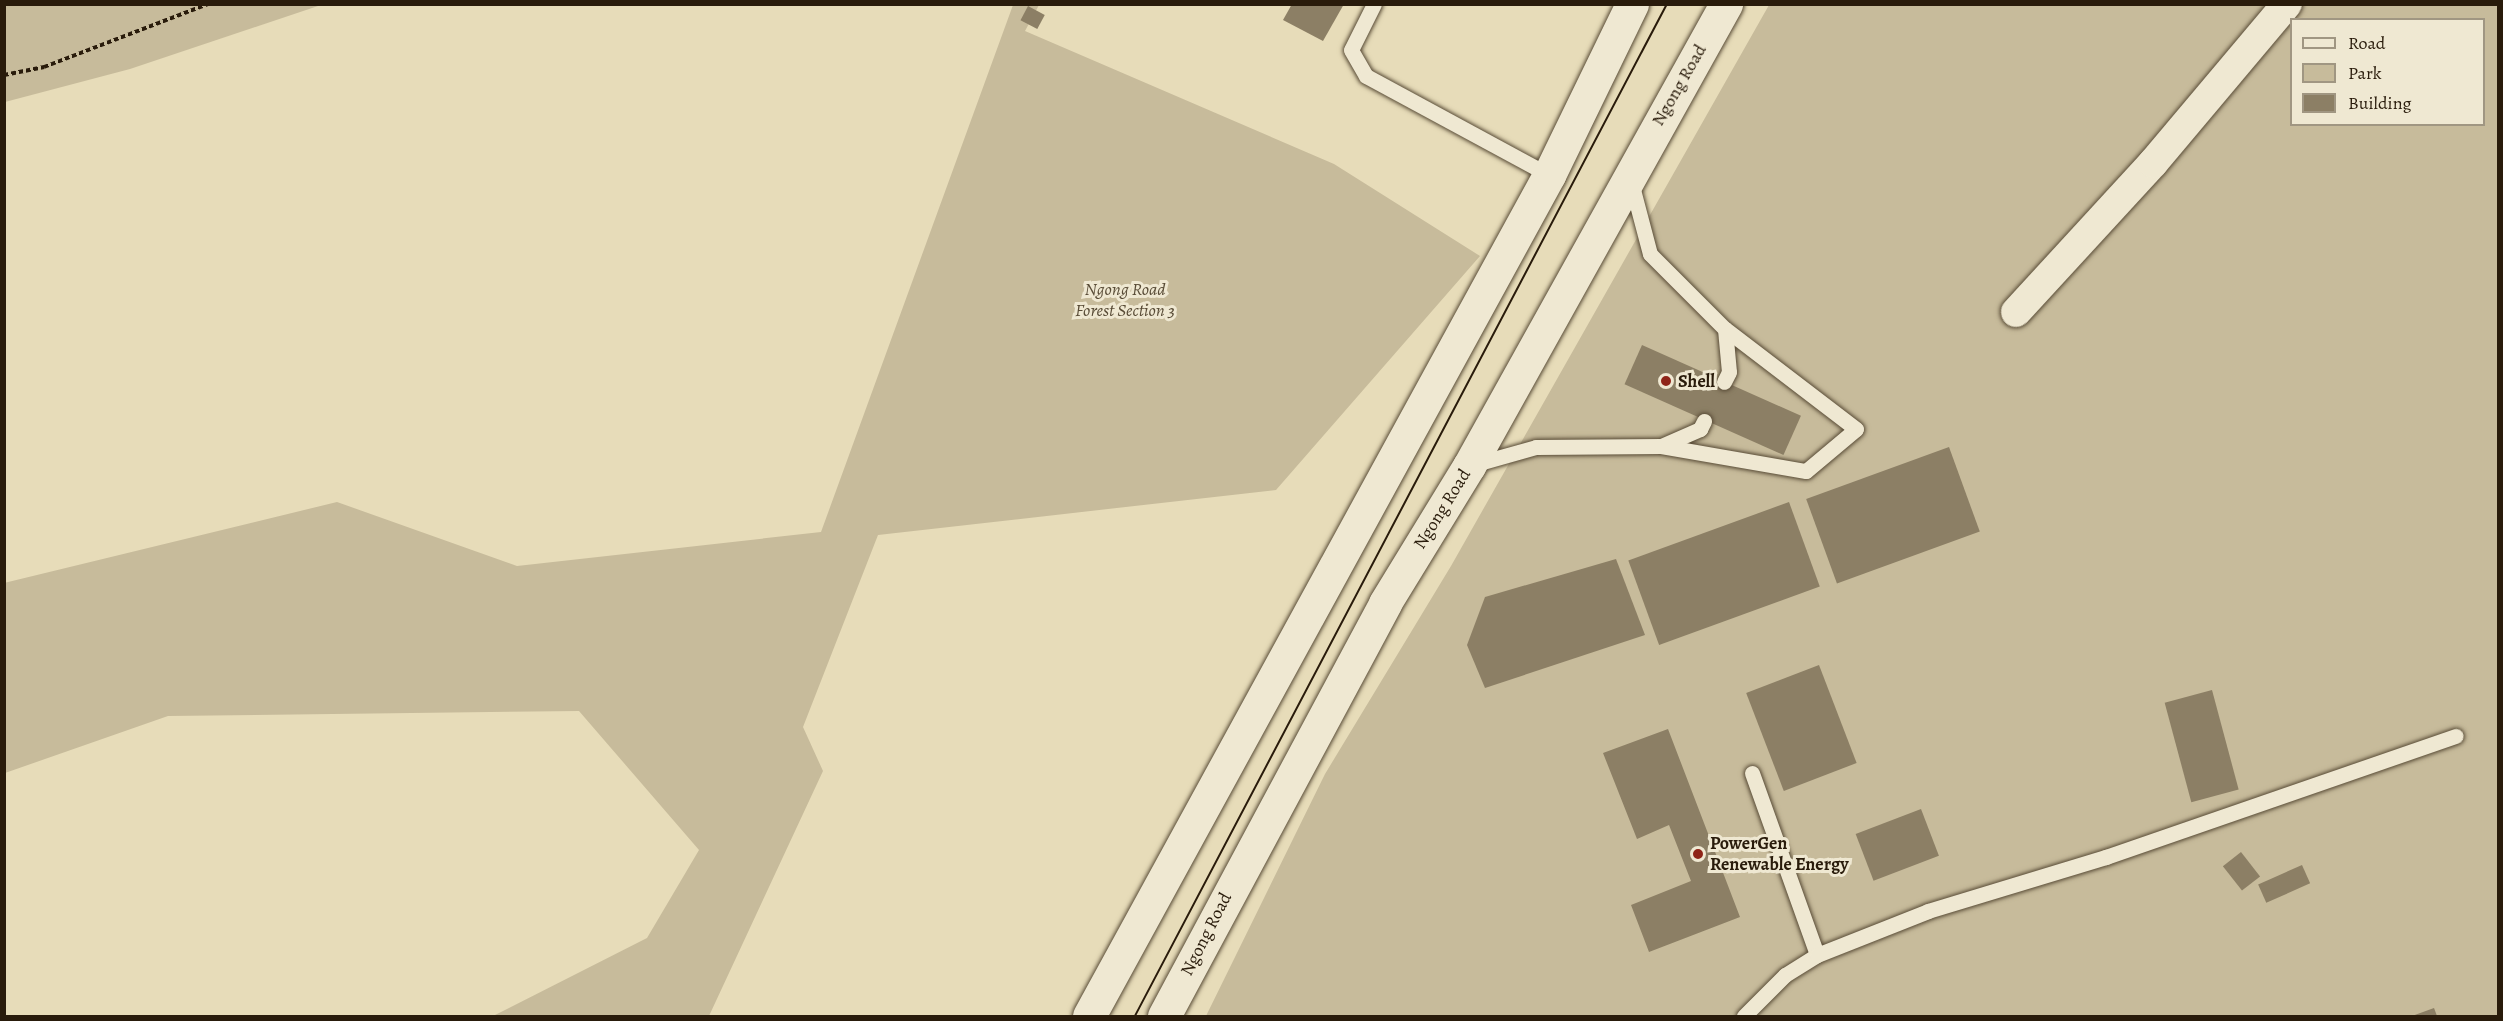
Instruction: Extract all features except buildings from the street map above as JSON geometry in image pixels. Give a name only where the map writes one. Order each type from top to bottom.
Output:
[{"type":"main road","name":"Ngong Road","points":[[1164,1017],[1306,745],[1469,466],[1629,173],[1726,4]]},
{"type":"main road","points":[[1089,1017],[1549,175],[1627,6]]},
{"type":"street","points":[[2016,312],[2153,163],[2286,4]]},
{"type":"lane","points":[[1374,4],[1351,50],[1366,76],[1549,175]]},
{"type":"lane","points":[[1469,466],[1536,447],[1661,446],[1806,471],[1856,429],[1725,329],[1650,254],[1629,173]]},
{"type":"lane","points":[[1724,382],[1729,372],[1725,329]]},
{"type":"lane","points":[[1661,446],[1700,429],[1704,421]]},
{"type":"lane","points":[[1744,1017],[1785,975],[1817,955],[1928,910],[2106,857],[2456,736]]},
{"type":"lane","points":[[1752,773],[1817,955]]},
{"type":"path","points":[[4,75],[44,67],[208,4]]},
{"type":"green space","points":[[5,4],[321,5],[130,69],[5,102]]},
{"type":"green space","name":"Ngong Road Forest Section 3","points":[[1013,5],[1039,5],[1025,31],[1334,164],[1480,256],[1276,490],[878,535],[803,727],[823,771],[709,1016],[493,1016],[647,938],[699,850],[579,711],[168,716],[5,773],[4,583],[337,502],[517,566],[821,532]]},
{"type":"green space","points":[[1769,5],[2498,5],[2498,1016],[1206,1016],[1325,774],[1451,566]]},
{"type":"tram line","points":[[1135,1016],[1667,4]]},
{"type":"place","name":"Shell","points":[[1666,381]]},
{"type":"place","name":"PowerGen Renewable Energy","points":[[1698,854]]}]
